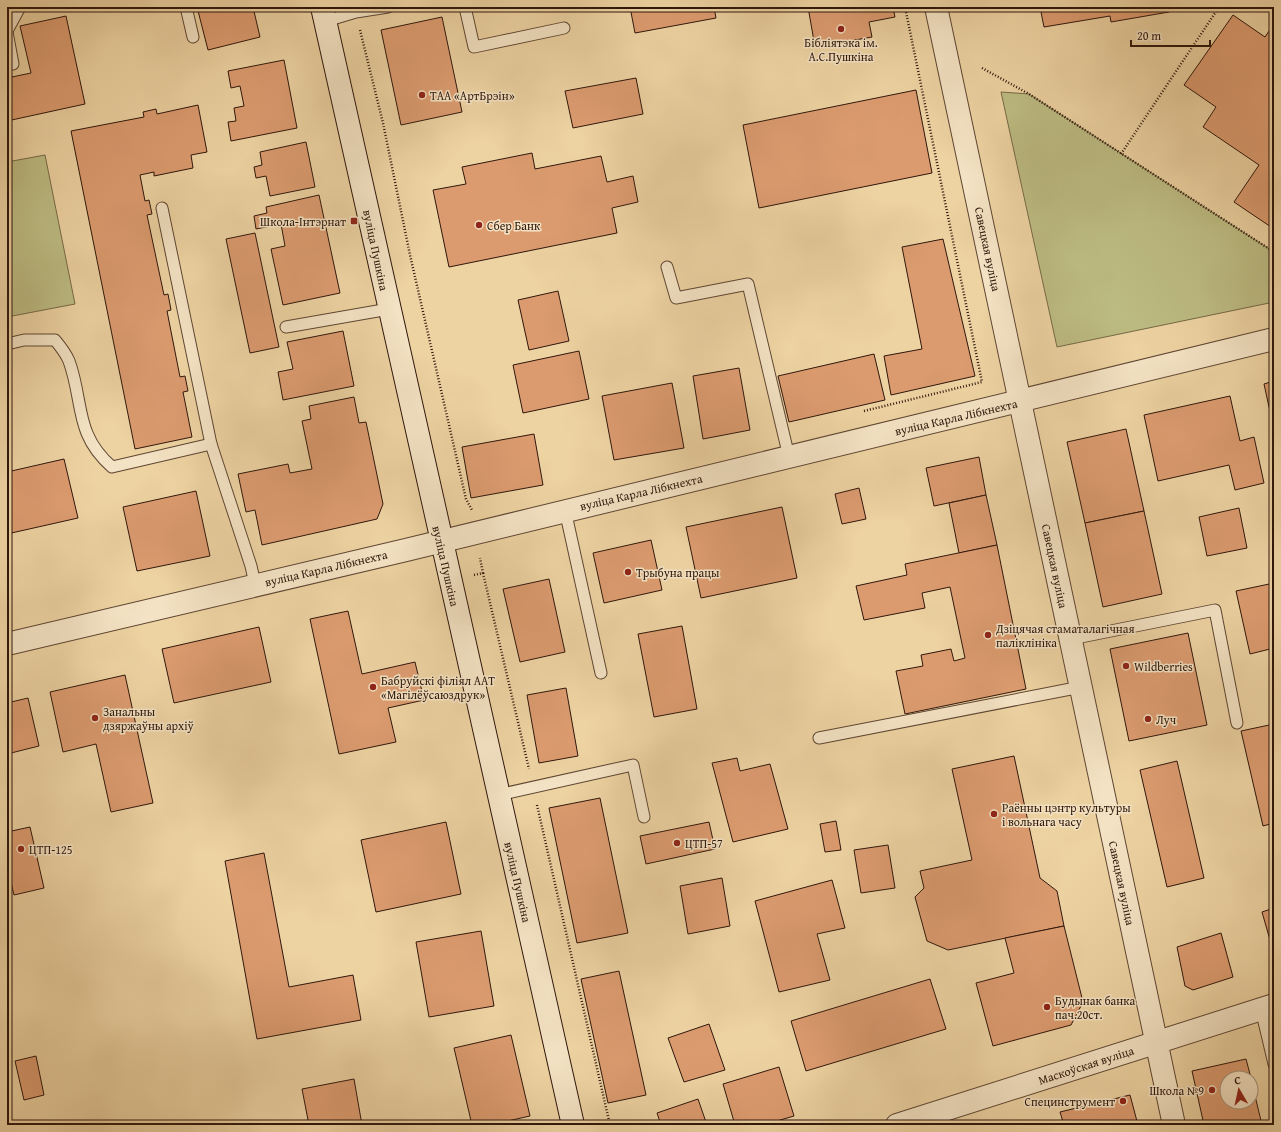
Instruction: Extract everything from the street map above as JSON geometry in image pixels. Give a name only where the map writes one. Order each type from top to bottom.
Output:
[{"type":"street","name":"Савецкая вуліца","points":[[936,7],[1174,1125]]},
{"type":"street","name":"вуліца Пушкіна","points":[[324,14],[440,540],[573,1125]]},
{"type":"street","name":"вуліца Карла Лібкнехта","points":[[7,644],[1274,339]]},
{"type":"street","name":"Маскоўская вуліца","points":[[898,1125],[1268,1007]]},
{"type":"lane","points":[[13,64],[7,31],[20,7]]},
{"type":"lane","points":[[186,7],[193,37]]},
{"type":"lane","points":[[324,14],[356,12],[388,7]]},
{"type":"lane","points":[[465,7],[474,47],[564,28]]},
{"type":"lane","points":[[162,208],[211,444],[251,566],[255,584]]},
{"type":"lane","points":[[667,267],[676,298],[748,284],[789,456]]},
{"type":"lane","points":[[286,327],[389,309]]},
{"type":"lane","points":[[7,344],[24,340],[55,340],[68,360],[86,433],[98,455],[112,467],[211,444]]},
{"type":"lane","points":[[565,510],[601,673]]},
{"type":"lane","points":[[1071,638],[1215,610],[1237,723]]},
{"type":"lane","points":[[819,738],[1081,687]]},
{"type":"lane","points":[[498,795],[632,765],[644,817]]},
{"type":"lane","points":[[1268,1007],[1274,1064]]},
{"type":"path","points":[[1121,154],[1218,7]]},
{"type":"path","points":[[982,68],[1029,94],[1274,252]]},
{"type":"path","points":[[480,555],[610,1125]]},
{"type":"path","points":[[469,576],[484,573]]},
{"type":"shaded area","points":[[1001,92],[1029,94],[1274,252],[1274,302],[1057,347]]},
{"type":"shaded area","points":[[45,155],[75,304],[7,317],[7,162]]},
{"type":"building","points":[[197,7],[253,7],[260,37],[208,50]]},
{"type":"building","points":[[630,7],[714,7],[716,18],[635,33]]},
{"type":"building","name":"Бібліятэка ім. А.С.Пушкіна","points":[[808,7],[893,7],[895,17],[869,22],[872,37],[815,47]]},
{"type":"building","points":[[1003,7],[1022,7],[1003,10]]},
{"type":"building","points":[[1040,7],[1169,7],[1169,12],[1111,22],[1110,16],[1044,27]]},
{"type":"building","points":[[1233,15],[1265,37],[1274,24],[1274,229],[1234,202],[1259,165],[1203,127],[1216,107],[1184,85]]},
{"type":"building","points":[[66,16],[85,104],[7,121],[7,78],[31,73],[20,26]]},
{"type":"building","points":[[442,17],[462,112],[401,125],[381,30]]},
{"type":"building","points":[[284,60],[297,128],[231,141],[228,122],[236,121],[234,108],[244,106],[240,86],[231,88],[228,71]]},
{"type":"building","points":[[636,78],[643,114],[573,128],[565,91]]},
{"type":"building","points":[[916,90],[932,173],[759,208],[743,125]]},
{"type":"building","points":[[198,105],[207,152],[191,155],[193,168],[154,176],[154,172],[140,175],[145,201],[149,200],[152,214],[147,215],[164,295],[168,294],[171,310],[167,311],[180,377],[185,376],[188,391],[183,392],[192,437],[135,449],[71,131],[144,117],[143,112],[156,109],[157,114]]},
{"type":"building","points":[[306,142],[315,187],[270,196],[266,176],[256,178],[254,167],[262,165],[260,152]]},
{"type":"building","points":[[532,153],[535,169],[601,156],[607,182],[633,176],[638,202],[612,208],[617,233],[449,267],[433,190],[466,184],[462,167]]},
{"type":"building","points":[[319,195],[340,293],[283,305],[271,249],[285,246],[281,224],[256,229],[254,216],[267,213],[266,207]]},
{"type":"building","points":[[255,233],[279,347],[250,353],[226,239]]},
{"type":"building","points":[[943,239],[975,376],[891,395],[884,356],[922,349],[902,247]]},
{"type":"building","points":[[558,291],[569,341],[529,350],[518,300]]},
{"type":"building","points":[[343,331],[354,386],[283,400],[278,372],[293,369],[287,342]]},
{"type":"building","points":[[579,351],[589,399],[523,413],[513,365]]},
{"type":"building","points":[[874,354],[885,400],[789,422],[778,376]]},
{"type":"building","points":[[739,368],[750,430],[703,439],[693,376]]},
{"type":"building","points":[[1274,381],[1274,430],[1264,384]]},
{"type":"building","points":[[672,383],[684,448],[614,460],[602,396]]},
{"type":"building","points":[[1230,396],[1240,441],[1254,437],[1264,483],[1235,490],[1229,465],[1158,481],[1144,415]]},
{"type":"building","points":[[354,397],[359,423],[366,422],[383,504],[377,519],[262,545],[255,510],[246,512],[238,474],[288,464],[290,473],[312,469],[302,421],[311,419],[309,406]]},
{"type":"building","points":[[1126,429],[1144,511],[1085,523],[1067,442]]},
{"type":"building","points":[[534,434],[543,485],[471,498],[462,447]]},
{"type":"building","points":[[979,457],[986,495],[934,506],[926,468]]},
{"type":"building","points":[[64,459],[78,518],[7,534],[7,472]]},
{"type":"building","points":[[859,488],[866,519],[842,524],[835,494]]},
{"type":"building","points":[[196,491],[210,556],[137,571],[123,507]]},
{"type":"building","points":[[986,495],[997,545],[959,553],[949,503]]},
{"type":"building","points":[[782,507],[797,578],[701,598],[686,527]]},
{"type":"building","points":[[1239,508],[1247,548],[1207,556],[1199,517]]},
{"type":"building","points":[[1144,511],[1162,594],[1103,607],[1085,523]]},
{"type":"building","name":"Трыбуна працы","points":[[651,540],[662,590],[604,603],[593,553]]},
{"type":"building","name":"Дзіцячая стаматалагічная паліклініка","points":[[997,545],[1026,689],[905,714],[896,671],[923,666],[921,655],[951,649],[954,661],[965,658],[950,587],[922,593],[925,608],[864,620],[856,586],[907,575],[905,564]]},
{"type":"building","points":[[549,579],[565,652],[520,662],[503,589]]},
{"type":"building","points":[[1274,583],[1274,648],[1250,654],[1236,591]]},
{"type":"building","name":"Бабруйскі філіял ААТ «Магілёўсаюздрук»","points":[[348,611],[362,674],[415,662],[424,700],[388,708],[396,742],[339,754],[310,619]]},
{"type":"building","points":[[682,626],[697,709],[654,717],[638,634]]},
{"type":"building","points":[[259,627],[271,682],[174,703],[162,649]]},
{"type":"building","points":[[1188,633],[1207,725],[1129,741],[1110,649]]},
{"type":"building","name":"Занальны дзяржаўны архіў","points":[[125,675],[153,803],[111,812],[96,744],[63,752],[50,692]]},
{"type":"building","points":[[566,688],[578,756],[539,763],[527,695]]},
{"type":"building","points":[[28,698],[39,746],[7,754],[7,703]]},
{"type":"building","points":[[1274,724],[1274,823],[1263,826],[1241,731]]},
{"type":"building","name":"Раённы цэнтр культуры і вольнага часу","points":[[1014,756],[1040,878],[1057,891],[1064,926],[948,950],[927,941],[915,897],[924,888],[920,871],[972,860],[952,769]]},
{"type":"building","points":[[737,758],[740,771],[770,764],[788,829],[733,842],[712,763]]},
{"type":"building","points":[[1177,761],[1204,878],[1167,887],[1140,770]]},
{"type":"building","points":[[600,798],[628,933],[577,943],[549,808]]},
{"type":"building","points":[[836,821],[841,850],[825,852],[820,824]]},
{"type":"building","points":[[446,822],[461,894],[376,912],[361,840]]},
{"type":"building","name":"ЦТП-57","points":[[709,822],[715,849],[646,864],[640,836]]},
{"type":"building","name":"ЦТП-125","points":[[30,827],[44,888],[14,895],[7,866],[7,832]]},
{"type":"building","points":[[888,845],[895,888],[861,893],[854,850]]},
{"type":"building","points":[[264,853],[289,987],[353,975],[361,1020],[257,1039],[225,861]]},
{"type":"building","points":[[722,878],[730,926],[688,934],[680,886]]},
{"type":"building","points":[[832,880],[845,928],[817,934],[830,980],[779,992],[755,901]]},
{"type":"building","points":[[1274,908],[1274,954],[1262,912]]},
{"type":"building","points":[[1064,926],[1083,1002],[1071,1025],[993,1046],[976,983],[1014,973],[1005,938]]},
{"type":"building","points":[[481,931],[494,1006],[429,1017],[416,942]]},
{"type":"building","points":[[1221,933],[1233,977],[1193,990],[1185,986],[1177,947]]},
{"type":"building","points":[[619,971],[646,1095],[608,1103],[581,979]]},
{"type":"building","points":[[930,979],[946,1029],[806,1071],[791,1021]]},
{"type":"building","points":[[709,1024],[725,1070],[684,1082],[668,1038]]},
{"type":"building","points":[[511,1035],[530,1116],[490,1125],[472,1125],[454,1048]]},
{"type":"building","points":[[36,1056],[44,1095],[24,1100],[15,1061]]},
{"type":"building","name":"Школа №9","points":[[1246,1059],[1249,1070],[1219,1070],[1219,1110],[1258,1110],[1262,1125],[1204,1125],[1192,1071]]},
{"type":"building","points":[[779,1067],[794,1116],[763,1125],[735,1125],[723,1084]]},
{"type":"building","points":[[354,1079],[362,1125],[309,1125],[302,1089]]},
{"type":"building","points":[[1130,1095],[1138,1125],[1064,1125],[1060,1112]]},
{"type":"building","points":[[698,1099],[707,1125],[661,1125],[657,1113]]},
{"type":"place","name":"Бібліятэка ім. А.С.Пушкіна","points":[[841,29]]},
{"type":"place","name":"ТАА «АртБрэін»","points":[[422,95]]},
{"type":"place","name":"Школа-Інтэрнат","points":[[354,221]]},
{"type":"place","name":"Сбер Банк","points":[[479,225]]},
{"type":"place","name":"Трыбуна працы","points":[[628,572]]},
{"type":"place","name":"Дзіцячая стаматалагічная паліклініка","points":[[988,635]]},
{"type":"place","name":"Wildberries","points":[[1126,666]]},
{"type":"place","name":"Бабруйскі філіял ААТ «Магілёўсаюздрук»","points":[[373,687]]},
{"type":"place","name":"Занальны дзяржаўны архіў","points":[[95,718]]},
{"type":"place","name":"Луч","points":[[1148,719]]},
{"type":"place","name":"Раённы цэнтр культуры і вольнага часу","points":[[994,814]]},
{"type":"place","name":"ЦТП-57","points":[[677,843]]},
{"type":"place","name":"ЦТП-125","points":[[21,849]]},
{"type":"place","name":"Будынак банка пач.20ст.","points":[[1047,1007]]},
{"type":"place","name":"Школа №9","points":[[1212,1090]]},
{"type":"place","name":"Специнструмент","points":[[1123,1101]]}]
